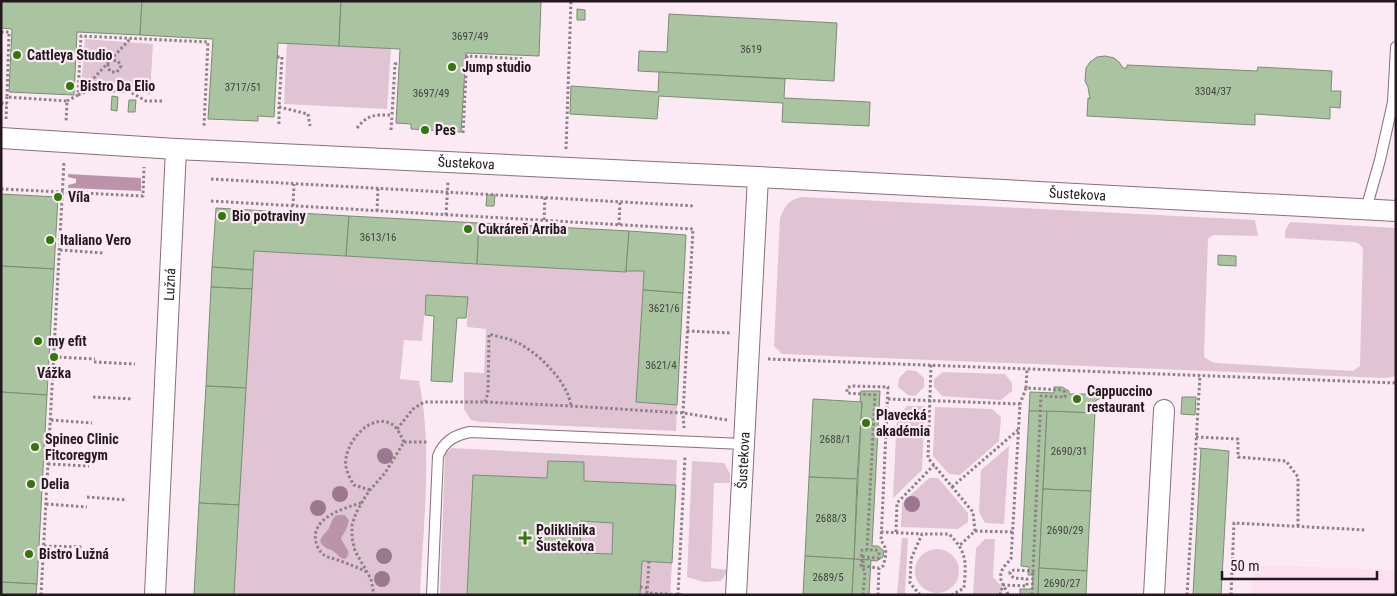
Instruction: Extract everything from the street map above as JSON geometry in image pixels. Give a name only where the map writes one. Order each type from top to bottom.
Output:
[{"type":"street","points":[[1,138],[176,149]]},
{"type":"street","name":"Šustekova","points":[[176,149],[565,167],[1396,211]]},
{"type":"street","name":"Lužná","points":[[155,595],[176,149]]},
{"type":"street","name":"Šustekova","points":[[736,595],[758,177]]},
{"type":"street","points":[[1154,595],[1164,410]]},
{"type":"lane","points":[[1366,209],[1380,160],[1393,102],[1396,47]]},
{"type":"lane","points":[[432,595],[438,456],[444,444],[460,434],[470,432],[743,444]]},
{"type":"path","points":[[565,167],[571,1]]},
{"type":"path","points":[[1,32],[9,32],[7,97],[67,101],[88,90],[130,91],[146,100],[163,101]]},
{"type":"path","points":[[78,95],[81,36],[208,42],[204,126]]},
{"type":"path","points":[[78,95],[130,38]]},
{"type":"path","points":[[463,133],[467,56],[524,59]]},
{"type":"path","points":[[277,57],[282,57],[278,124]]},
{"type":"path","points":[[108,63],[108,68],[111,72],[118,72],[121,66],[118,60],[111,60]]},
{"type":"path","points":[[391,130],[395,64],[399,63]]},
{"type":"path","points":[[41,595],[67,101]]},
{"type":"path","points":[[1,103],[7,104]]},
{"type":"path","points":[[280,107],[308,114],[310,126]]},
{"type":"path","points":[[357,128],[364,119],[373,115],[392,115]]},
{"type":"path","points":[[1,188],[143,196],[145,147]]},
{"type":"path","points":[[446,215],[450,162]]},
{"type":"path","points":[[211,179],[696,206]]},
{"type":"path","points":[[293,206],[294,184]]},
{"type":"path","points":[[377,211],[378,188]]},
{"type":"path","points":[[544,197],[544,220]]},
{"type":"path","points":[[211,202],[693,229],[683,414],[685,455],[678,595]]},
{"type":"path","points":[[619,225],[620,202]]},
{"type":"path","points":[[60,250],[103,253]]},
{"type":"path","points":[[687,331],[749,334]]},
{"type":"path","points":[[485,402],[488,393],[489,334],[516,341],[542,360],[562,383],[571,406]]},
{"type":"path","points":[[54,357],[136,364]]},
{"type":"path","points":[[768,359],[1396,383]]},
{"type":"path","points":[[931,364],[928,458],[974,512],[975,531]]},
{"type":"path","points":[[1008,595],[1001,581],[1002,568],[1011,559],[1020,404],[1026,388],[1028,369]]},
{"type":"path","points":[[1187,595],[1200,375]]},
{"type":"path","points":[[863,595],[865,571],[861,566],[862,550],[867,550],[876,550],[879,552],[879,558],[863,557],[863,566],[879,568],[883,566],[886,554],[885,545],[881,541],[881,532],[888,387],[851,386],[847,388],[847,393],[849,394],[874,395],[867,550]]},
{"type":"path","points":[[1026,388],[1062,390],[1065,392],[1065,397],[1041,396],[1032,595]]},
{"type":"path","points":[[93,397],[133,399]]},
{"type":"path","points":[[888,399],[1020,404]]},
{"type":"path","points":[[397,429],[413,409],[424,402],[485,402],[683,414],[730,420],[743,444]]},
{"type":"path","points":[[51,420],[92,424]]},
{"type":"path","points":[[370,490],[354,485],[346,467],[350,446],[356,436],[365,426],[384,422],[391,424],[397,429],[404,442]]},
{"type":"path","points":[[952,486],[1019,430]]},
{"type":"path","points":[[1196,436],[1238,439],[1238,457],[1286,461],[1298,476],[1298,526]]},
{"type":"path","points":[[404,442],[444,444]]},
{"type":"path","points":[[374,595],[371,579],[355,551],[352,526],[356,513],[370,490],[385,473],[404,442]]},
{"type":"path","points":[[48,464],[89,466]]},
{"type":"path","points":[[896,532],[897,503],[934,465]]},
{"type":"path","points":[[87,497],[127,500]]},
{"type":"path","points":[[362,503],[348,507],[323,520],[316,530],[315,539],[318,548],[324,556],[367,572]]},
{"type":"path","points":[[46,504],[87,506]]},
{"type":"path","points":[[1231,595],[1234,523],[1366,530]]},
{"type":"path","points":[[960,545],[975,531],[1013,532]]},
{"type":"path","points":[[881,532],[949,534],[960,545],[966,563],[964,588],[955,594]]},
{"type":"path","points":[[920,595],[910,583],[911,559],[922,534]]},
{"type":"path","points":[[44,546],[84,547]]},
{"type":"path","points":[[649,561],[647,594],[684,595]]},
{"type":"path","points":[[878,595],[879,568]]},
{"type":"path","points":[[1004,585],[1027,586],[1028,578],[1014,578],[1010,576],[1010,572],[1014,570],[1033,571]]},
{"type":"path","points":[[1000,595],[1004,585]]},
{"type":"path","points":[[640,587],[647,588]]},
{"type":"shaded area","points":[[85,39],[153,44],[150,95],[132,87],[81,87]]},
{"type":"shaded area","points":[[287,43],[391,48],[387,109],[284,104]]},
{"type":"shaded area","points":[[68,174],[141,178],[141,191],[68,188],[68,185],[76,183],[76,179],[68,177]]},
{"type":"shaded area","points":[[802,197],[1255,220],[1258,236],[1213,235],[1208,239],[1204,357],[1216,363],[1353,371],[1360,366],[1363,248],[1354,242],[1285,238],[1285,231],[1290,222],[1396,228],[1396,376],[1386,378],[782,354],[774,346],[780,218],[788,204],[794,199]]},
{"type":"shaded area","points":[[254,251],[626,272],[644,271],[636,402],[677,405],[676,431],[480,422],[471,420],[464,409],[464,372],[484,373],[486,329],[467,327],[468,297],[426,295],[422,341],[404,340],[400,379],[419,381],[423,406],[426,487],[420,595],[194,595],[206,386],[246,387]]},
{"type":"shaded area","points":[[907,370],[916,371],[924,378],[924,387],[915,396],[908,395],[898,387],[899,378]]},
{"type":"shaded area","points":[[943,372],[1005,374],[1012,383],[1012,391],[1001,400],[942,396],[934,387],[934,379]]},
{"type":"shaded area","points":[[907,406],[925,406],[922,470],[893,498],[897,416]]},
{"type":"shaded area","points":[[935,407],[992,409],[1001,417],[999,441],[960,475],[949,474],[933,456]]},
{"type":"shaded area","points":[[1009,446],[1004,524],[985,523],[979,512],[981,470]]},
{"type":"shaded area","points":[[452,448],[677,460],[676,485],[584,481],[584,462],[548,461],[547,478],[473,475],[467,595],[440,595],[445,454]]},
{"type":"shaded area","points":[[692,461],[724,463],[730,474],[730,483],[714,483],[711,568],[729,570],[721,581],[704,582],[687,577]]},
{"type":"shaded area","points":[[929,478],[938,478],[968,513],[968,522],[958,529],[901,527],[902,503]]},
{"type":"shaded area","points":[[337,515],[345,515],[349,521],[341,538],[348,551],[345,559],[326,548],[321,542],[322,537]]},
{"type":"shaded area","points":[[581,521],[613,523],[612,554],[580,553]]},
{"type":"shaded area","points":[[902,538],[908,538],[905,592],[907,595],[897,595]]},
{"type":"shaded area","points":[[985,539],[995,539],[993,577],[1002,587],[1002,595],[973,595],[976,548]]},
{"type":"shaded area","points":[[941,549],[953,555],[958,562],[958,580],[953,587],[946,592],[933,593],[921,587],[916,580],[915,567],[921,555],[928,550]]},
{"type":"shaded area","points":[[642,561],[672,563],[670,595],[640,595]]},
{"type":"shaded area","points":[[1254,565],[1396,570],[1396,595],[1251,595]]},
{"type":"building","points":[[1,1],[142,1],[140,35],[77,32],[74,95],[9,92],[12,29],[1,28]]},
{"type":"building","points":[[142,1],[341,1],[339,46],[278,43],[274,117],[258,116],[258,121],[208,119],[213,39],[140,35]]},
{"type":"building","points":[[341,1],[541,1],[539,56],[466,53],[461,132],[411,129],[411,124],[396,123],[400,49],[339,46]]},
{"type":"building","points":[[577,9],[585,10],[585,20],[577,20]]},
{"type":"building","points":[[669,14],[837,23],[834,81],[638,71],[639,51],[667,52]]},
{"type":"building","points":[[1097,57],[1114,58],[1123,68],[1127,68],[1127,65],[1257,71],[1258,67],[1332,71],[1331,91],[1341,91],[1340,108],[1330,107],[1330,119],[1255,114],[1255,125],[1087,116],[1088,98],[1090,99],[1085,81],[1086,68]]},
{"type":"building","points":[[659,72],[785,79],[784,98],[870,102],[869,126],[782,122],[783,103],[659,96],[657,119],[570,114],[571,86],[658,92]]},
{"type":"building","points":[[112,96],[118,97],[117,111],[111,110]]},
{"type":"building","points":[[129,100],[136,100],[135,112],[128,112]]},
{"type":"building","points":[[1,194],[58,197],[54,269],[1,266]]},
{"type":"building","points":[[487,195],[495,195],[494,206],[486,206]]},
{"type":"building","points":[[216,208],[349,216],[346,256],[254,251],[253,270],[212,267]]},
{"type":"building","points":[[349,216],[479,223],[477,264],[346,256]]},
{"type":"building","points":[[479,223],[629,231],[626,272],[477,264]]},
{"type":"building","points":[[629,231],[686,235],[683,293],[643,290],[644,271],[626,271]]},
{"type":"building","points":[[1218,255],[1236,256],[1236,266],[1218,265]]},
{"type":"building","points":[[1,266],[54,269],[47,395],[1,392]]},
{"type":"building","points":[[212,267],[253,270],[252,289],[211,287]]},
{"type":"building","points":[[211,287],[252,289],[246,388],[206,386]]},
{"type":"building","points":[[643,290],[683,293],[677,405],[636,402]]},
{"type":"building","points":[[426,295],[468,297],[466,318],[457,318],[452,382],[431,381],[434,316],[425,315]]},
{"type":"building","points":[[206,386],[246,388],[239,505],[199,503]]},
{"type":"building","points":[[1054,387],[1062,387],[1069,391],[1069,394],[1090,394],[1093,390],[1098,390],[1101,393],[1101,398],[1095,401],[1095,413],[1029,411],[1030,392],[1054,393]]},
{"type":"building","points":[[861,391],[880,391],[872,546],[878,546],[884,551],[883,557],[877,561],[854,559]]},
{"type":"building","points":[[1,392],[47,395],[37,584],[1,582]]},
{"type":"building","points":[[1182,397],[1196,397],[1195,415],[1181,414]]},
{"type":"building","points":[[813,399],[862,402],[857,479],[809,477]]},
{"type":"building","points":[[1029,411],[1047,411],[1038,595],[1020,595],[1020,589],[1032,589],[1033,575],[1028,575],[1029,567],[1021,566]]},
{"type":"building","points":[[1047,411],[1095,413],[1091,491],[1043,489]]},
{"type":"building","points":[[1199,448],[1229,451],[1221,595],[1193,595],[1201,449]]},
{"type":"building","name":"Poliklinika Šustekova","points":[[548,461],[584,462],[584,481],[676,485],[672,563],[642,561],[640,595],[467,595],[473,475],[547,478]],"holes":[[[581,521],[613,523],[612,554],[580,553]]]},
{"type":"building","points":[[809,477],[857,479],[854,559],[805,556]]},
{"type":"building","points":[[1043,489],[1091,491],[1087,571],[1039,568]]},
{"type":"building","points":[[199,503],[239,505],[234,595],[194,595]]},
{"type":"building","points":[[805,556],[854,559],[852,595],[803,595]]},
{"type":"building","points":[[854,559],[871,560],[869,595],[852,595]]},
{"type":"building","points":[[1039,568],[1087,571],[1086,595],[1038,595]]},
{"type":"building","points":[[1,582],[37,584],[36,595],[1,595]]},
{"type":"place","name":"Cattleya Studio","points":[[17,55]]},
{"type":"place","name":"Jump studio","points":[[452,67]]},
{"type":"place","name":"Bistro Da Elio","points":[[70,86]]},
{"type":"place","name":"Pes","points":[[425,130]]},
{"type":"place","name":"Víla","points":[[58,197]]},
{"type":"place","name":"Bio potraviny","points":[[222,216]]},
{"type":"place","name":"Cukráreň Arriba","points":[[468,229]]},
{"type":"place","name":"Italiano Vero","points":[[50,240]]},
{"type":"place","name":"my efit","points":[[38,341]]},
{"type":"place","name":"Vážka","points":[[54,357]]},
{"type":"place","name":"Cappuccino restaurant","points":[[1077,399]]},
{"type":"place","name":"Plavecká akadémia","points":[[866,423]]},
{"type":"place","name":"Spineo Clinic Fitcoregym","points":[[35,447]]},
{"type":"place","name":"Delia","points":[[31,484]]},
{"type":"place","name":"Poliklinika Šustekova","points":[[525,538]]},
{"type":"place","name":"Bistro Lužná","points":[[29,554]]}]
